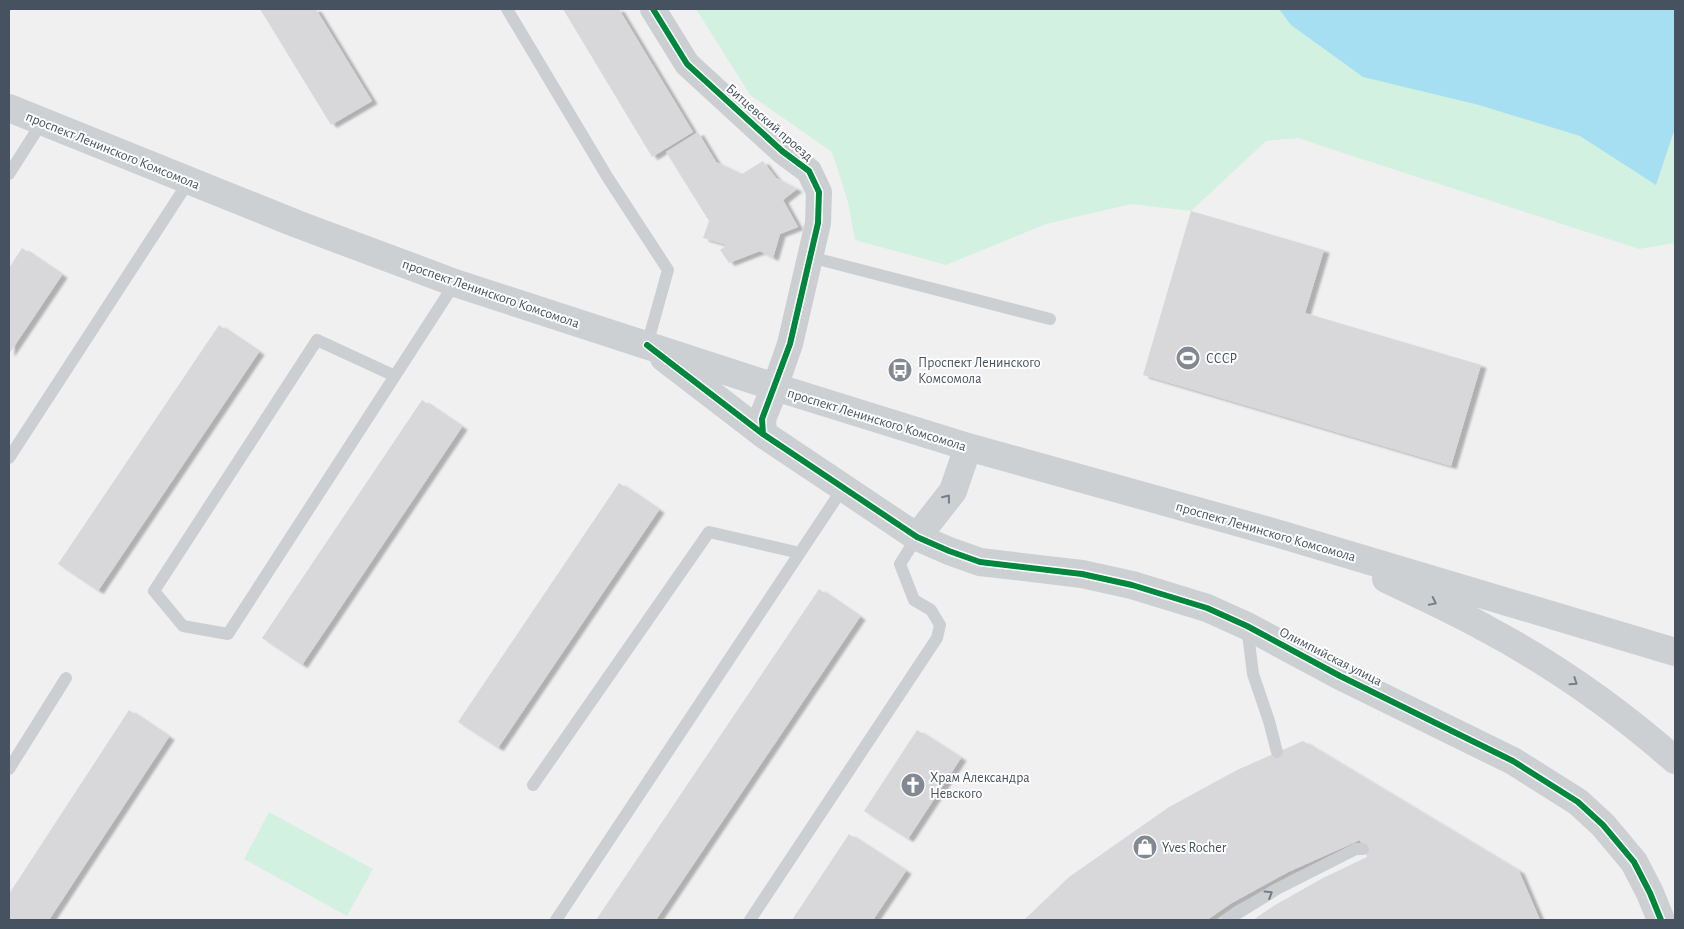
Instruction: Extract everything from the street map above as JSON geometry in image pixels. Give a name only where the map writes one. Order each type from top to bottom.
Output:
[{"type":"main road","name":"проспект Ленинского Комсомола","points":[[9,108],[297,224],[456,283],[775,388],[968,447],[1276,533],[1675,652]]},
{"type":"main road","name":"Олимпийская улица","points":[[647,345],[763,434],[917,537],[980,562],[1082,574],[1141,587],[1207,608],[1247,626],[1340,676],[1513,761],[1578,802],[1603,825],[1634,862],[1650,893],[1660,920]]},
{"type":"main road","points":[[763,434],[762,419],[775,388]]},
{"type":"main road","points":[[917,537],[953,491],[968,447]]},
{"type":"main road","points":[[1276,533],[1378,576],[1485,628],[1549,665],[1598,698],[1643,732],[1675,760]]},
{"type":"street","name":"Битцевский проезд","points":[[653,9],[687,64],[782,151],[808,170],[819,192],[818,223],[790,344],[775,388]]},
{"type":"lane","points":[[507,9],[608,178],[668,270],[647,345]]},
{"type":"lane","points":[[9,174],[42,122]]},
{"type":"lane","points":[[9,458],[189,181]]},
{"type":"lane","points":[[810,256],[1050,319]]},
{"type":"lane","points":[[395,376],[317,340],[154,591],[183,626],[228,634],[456,283]]},
{"type":"lane","points":[[556,920],[844,488]]},
{"type":"lane","points":[[533,785],[709,532],[800,553]]},
{"type":"lane","points":[[750,920],[937,638],[940,625],[931,610],[914,600],[900,564],[917,537]]},
{"type":"lane","points":[[1247,626],[1253,674],[1269,721],[1276,752]]},
{"type":"lane","points":[[9,769],[66,678]]},
{"type":"lane","points":[[1228,920],[1277,889],[1356,849],[1363,849]]},
{"type":"green space","points":[[696,9],[1675,9],[1675,243],[1639,249],[1297,138],[1266,141],[1191,211],[1131,204],[1046,224],[946,265],[855,240],[848,202],[832,152],[750,95]]},
{"type":"green space","points":[[269,812],[373,869],[347,916],[244,859]]},
{"type":"water","points":[[1279,9],[1675,9],[1675,128],[1656,185],[1580,136],[1479,105],[1363,77],[1291,25]]},
{"type":"building","points":[[260,9],[316,9],[372,101],[331,125]]},
{"type":"building","points":[[563,9],[619,9],[693,132],[652,157]]},
{"type":"building","points":[[698,132],[716,162],[742,174],[763,161],[776,178],[797,189],[783,200],[798,227],[780,234],[773,258],[760,251],[729,263],[720,250],[727,245],[703,238],[709,221],[666,152]]},
{"type":"building","points":[[1191,211],[1324,250],[1305,313],[1481,365],[1451,466],[1143,375]]},
{"type":"building","points":[[22,248],[62,275],[9,354],[9,268]]},
{"type":"building","points":[[219,325],[259,352],[98,591],[58,564]]},
{"type":"building","points":[[422,400],[462,427],[302,665],[262,638]]},
{"type":"building","points":[[619,483],[659,510],[498,748],[458,722]]},
{"type":"building","points":[[819,589],[860,617],[656,920],[596,920]]},
{"type":"building","points":[[129,710],[169,737],[49,920],[9,920],[9,894]]},
{"type":"building","name":"Храм Александра Невского","points":[[917,730],[961,758],[908,839],[864,811]]},
{"type":"building","points":[[1303,741],[1519,871],[1540,920],[1253,920],[1275,905],[1323,878],[1367,857],[1360,840],[1288,872],[1230,904],[1207,920],[1024,920],[1069,877],[1169,807],[1237,770]]},
{"type":"building","points":[[849,834],[906,871],[873,920],[792,920]]},
{"type":"cycle path","points":[[653,9],[687,64],[782,151],[809,171],[819,192],[818,223],[790,344],[762,419],[763,434]]},
{"type":"cycle path","points":[[647,345],[763,434],[917,537],[980,562],[1082,574],[1132,585],[1207,608],[1247,626],[1340,676],[1513,761],[1578,802],[1603,825],[1634,862],[1661,920]]},
{"type":"place","name":"СССР","points":[[1188,358]]},
{"type":"place","name":"Проспект Ленинского Комсомола","points":[[900,370]]},
{"type":"place","name":"Храм Александра Невского","points":[[913,785]]},
{"type":"place","name":"Yves Rocher","points":[[1145,847]]}]
